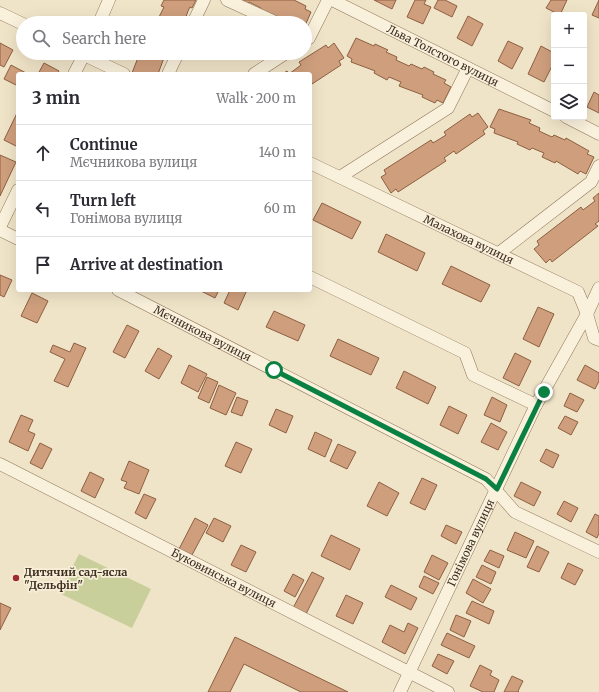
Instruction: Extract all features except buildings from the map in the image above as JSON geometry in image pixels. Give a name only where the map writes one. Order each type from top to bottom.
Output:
[{"type":"street","points":[[102,16],[109,0]]},
{"type":"street","points":[[196,16],[204,0]]},
{"type":"street","points":[[227,0],[261,16]]},
{"type":"street","points":[[312,28],[328,0]]},
{"type":"street","name":"Льва Толстого вулиця","points":[[332,0],[551,110]]},
{"type":"street","points":[[0,13],[16,21]]},
{"type":"street","points":[[75,72],[80,60]]},
{"type":"street","points":[[95,60],[120,72]]},
{"type":"street","points":[[169,72],[175,60]]},
{"type":"street","points":[[257,72],[275,60]]},
{"type":"street","points":[[340,177],[448,108],[468,68]]},
{"type":"street","points":[[572,120],[599,134]]},
{"type":"street","name":"Малахова вулиця","points":[[312,164],[578,292],[587,314],[594,338],[599,340]]},
{"type":"street","points":[[499,253],[591,182],[599,166]]},
{"type":"street","points":[[16,194],[0,228],[16,238]]},
{"type":"street","points":[[312,278],[465,353],[472,375],[536,405]]},
{"type":"street","name":"Гонімова вулиця","points":[[400,692],[536,405],[587,314],[599,288]]},
{"type":"street","name":"Мєчникова вулиця","points":[[122,292],[486,479],[497,489],[515,512],[599,552]]},
{"type":"street","name":"Буковинська вулиця","points":[[0,464],[448,692]]},
{"type":"green space","points":[[79,554],[151,589],[132,628],[59,593]]},
{"type":"place","name":"Дитячий сад-ясла \"Дельфін\"","points":[[16,578]]},
{"type":"route","points":[[274,370],[486,479],[497,489],[536,405],[544,392]]}]
